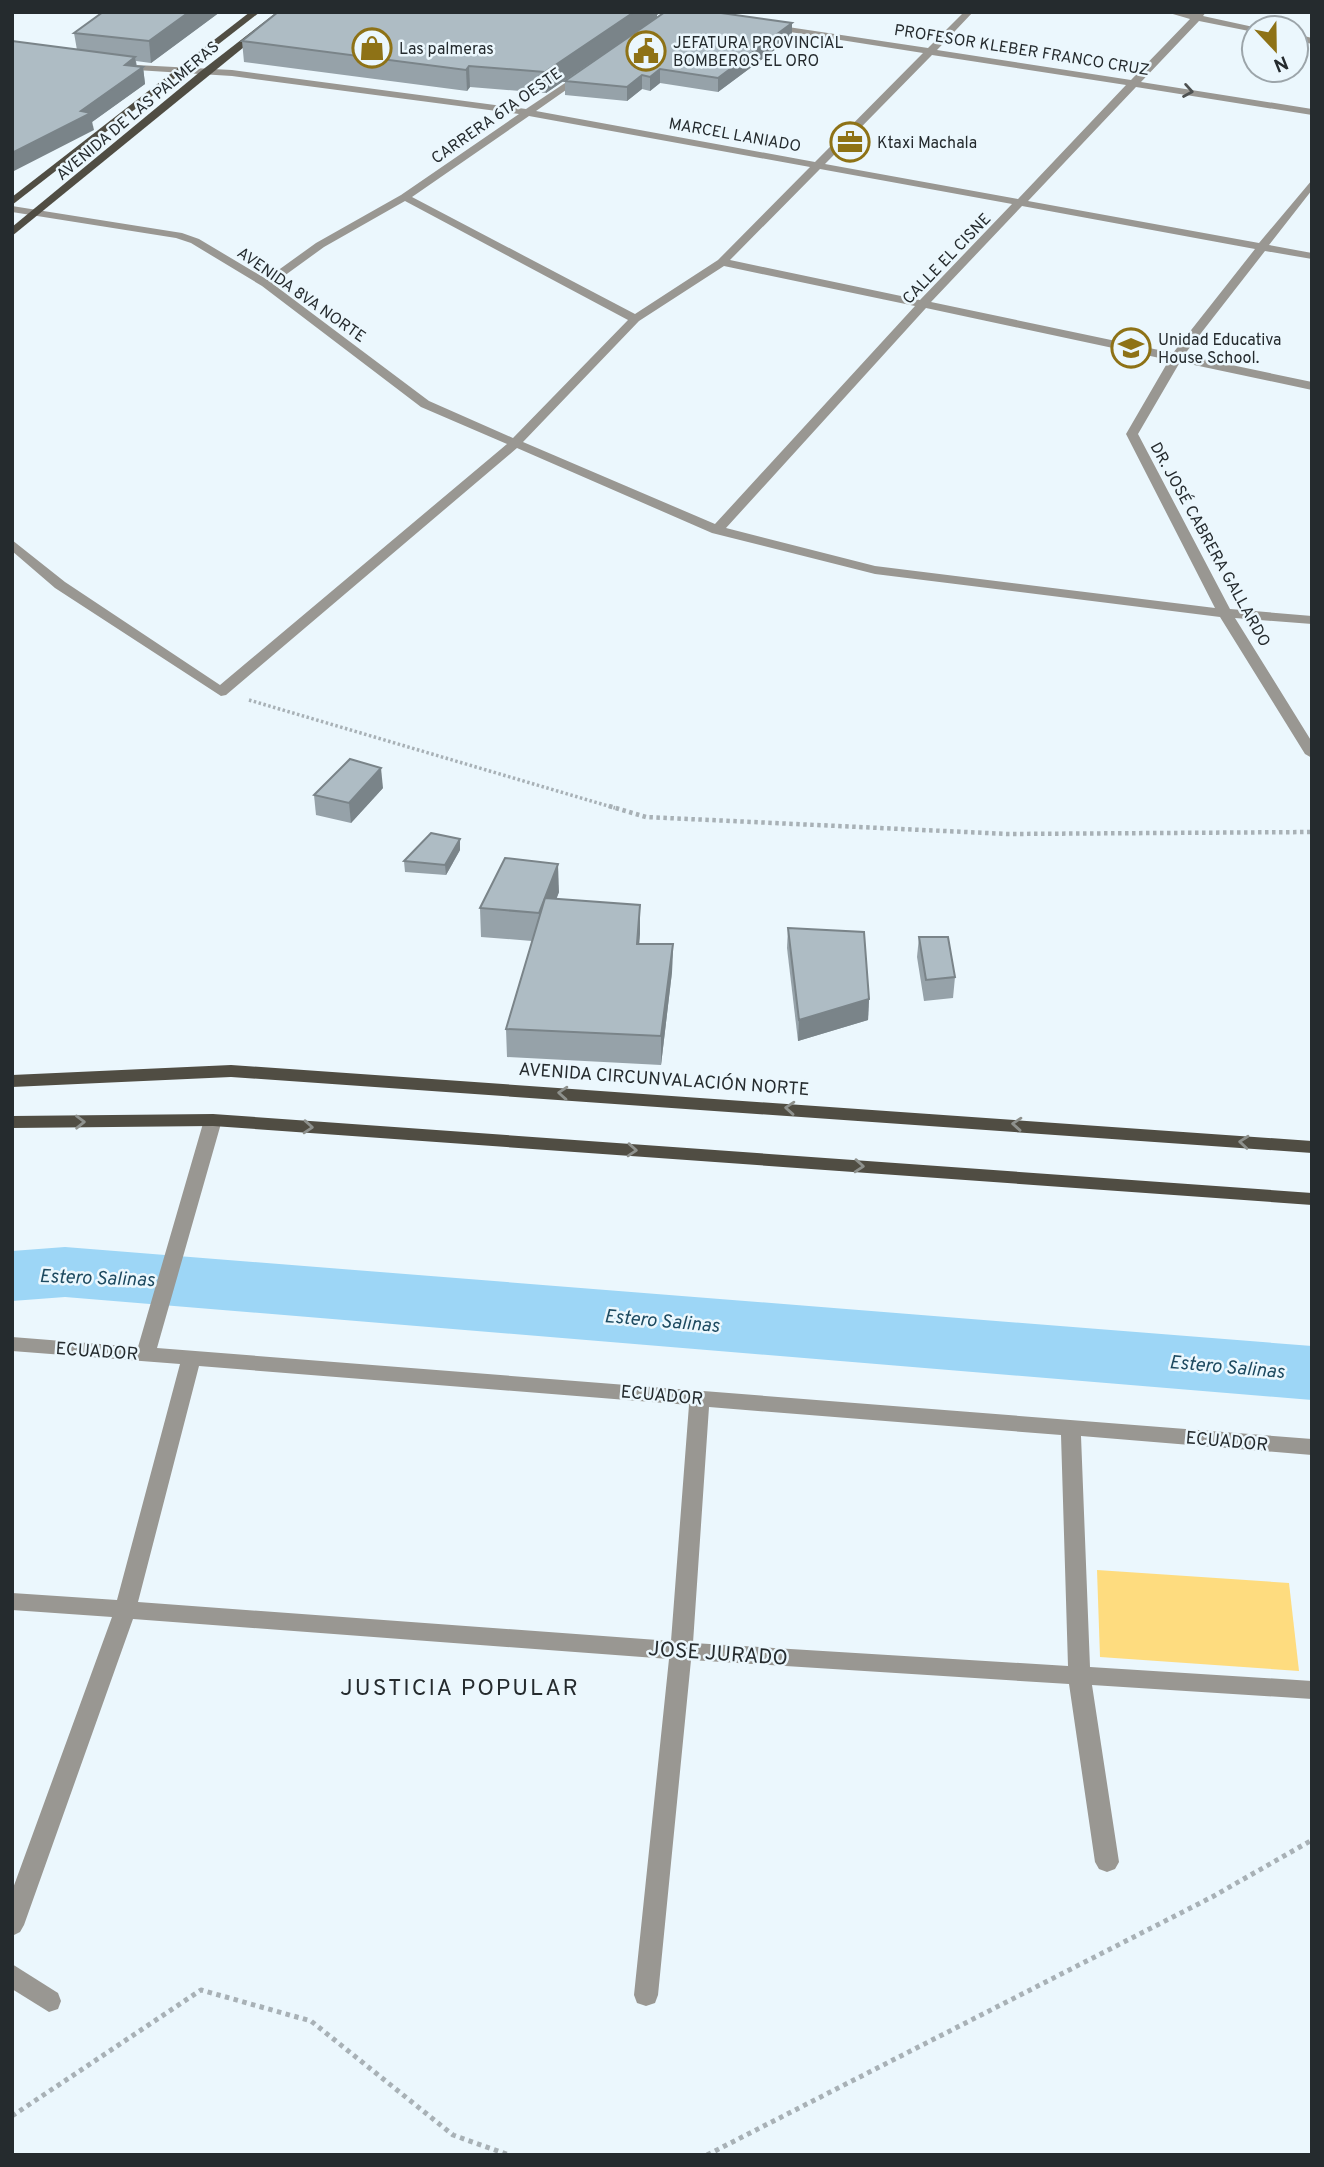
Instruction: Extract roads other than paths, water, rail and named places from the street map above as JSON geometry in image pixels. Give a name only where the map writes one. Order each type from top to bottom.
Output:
[{"type":"main road","name":"AVENIDA DE LAS PALMERAS","points":[[12,202],[256,12]]},
{"type":"main road","name":"AVENIDA DE LAS PALMERAS","points":[[12,233],[208,70],[283,12]]},
{"type":"main road","name":"AVENIDA CIRCUNVALACIÓN NORTE","points":[[12,1081],[231,1071],[1312,1147]]},
{"type":"main road","points":[[12,1122],[213,1120],[1312,1199]]},
{"type":"street","points":[[12,544],[60,585],[221,692],[515,443],[635,319],[722,262],[969,12]]},
{"type":"street","points":[[1170,12],[1200,15],[1240,25]]},
{"type":"street","name":"CALLE EL CISNE","points":[[717,530],[924,303],[1200,15]]},
{"type":"street","name":"PROFESOR KLEBER FRANCO CRUZ","points":[[762,24],[1312,112]]},
{"type":"street","name":"MARCEL LANIADO","points":[[114,60],[526,112],[1312,256]]},
{"type":"street","name":"CARRERA 6TA OESTE","points":[[266,284],[320,245],[405,197],[596,66]]},
{"type":"street","name":"DR. JOSÉ CABRERA GALLARDO","points":[[1312,183],[1177,356],[1132,434],[1225,613],[1312,754]]},
{"type":"street","points":[[405,197],[635,319]]},
{"type":"street","name":"AVENIDA 8VA NORTE","points":[[12,209],[178,235],[195,241],[266,284],[425,404],[717,530],[875,570],[1225,613],[1312,620]]},
{"type":"street","points":[[722,262],[1312,386]]},
{"type":"street","points":[[146,1354],[156,1328],[213,1120]]},
{"type":"street","name":"ECUADOR","points":[[12,1345],[1312,1447]]},
{"type":"street","points":[[12,1925],[125,1610],[191,1358]]},
{"type":"street","points":[[646,1995],[681,1651],[700,1398]]},
{"type":"street","points":[[1071,1428],[1079,1674],[1107,1862]]},
{"type":"street","name":"JOSE JURADO","points":[[12,1601],[681,1651],[1312,1690]]},
{"type":"street","points":[[12,1975],[49,2001]]},
{"type":"waterway","name":"Estero Salinas","points":[[12,1276],[65,1272],[1312,1373]]},
{"type":"place","name":"Las palmeras","points":[[372,48]]},
{"type":"place","name":"JEFATURA PROVINCIAL BOMBEROS EL ORO","points":[[646,51]]},
{"type":"place","name":"Ktaxi Machala","points":[[850,142]]},
{"type":"place","name":"Unidad Educativa House School.","points":[[1131,348]]},
{"type":"district","name":"JUSTICIA POPULAR","points":[[460,1687]]}]
